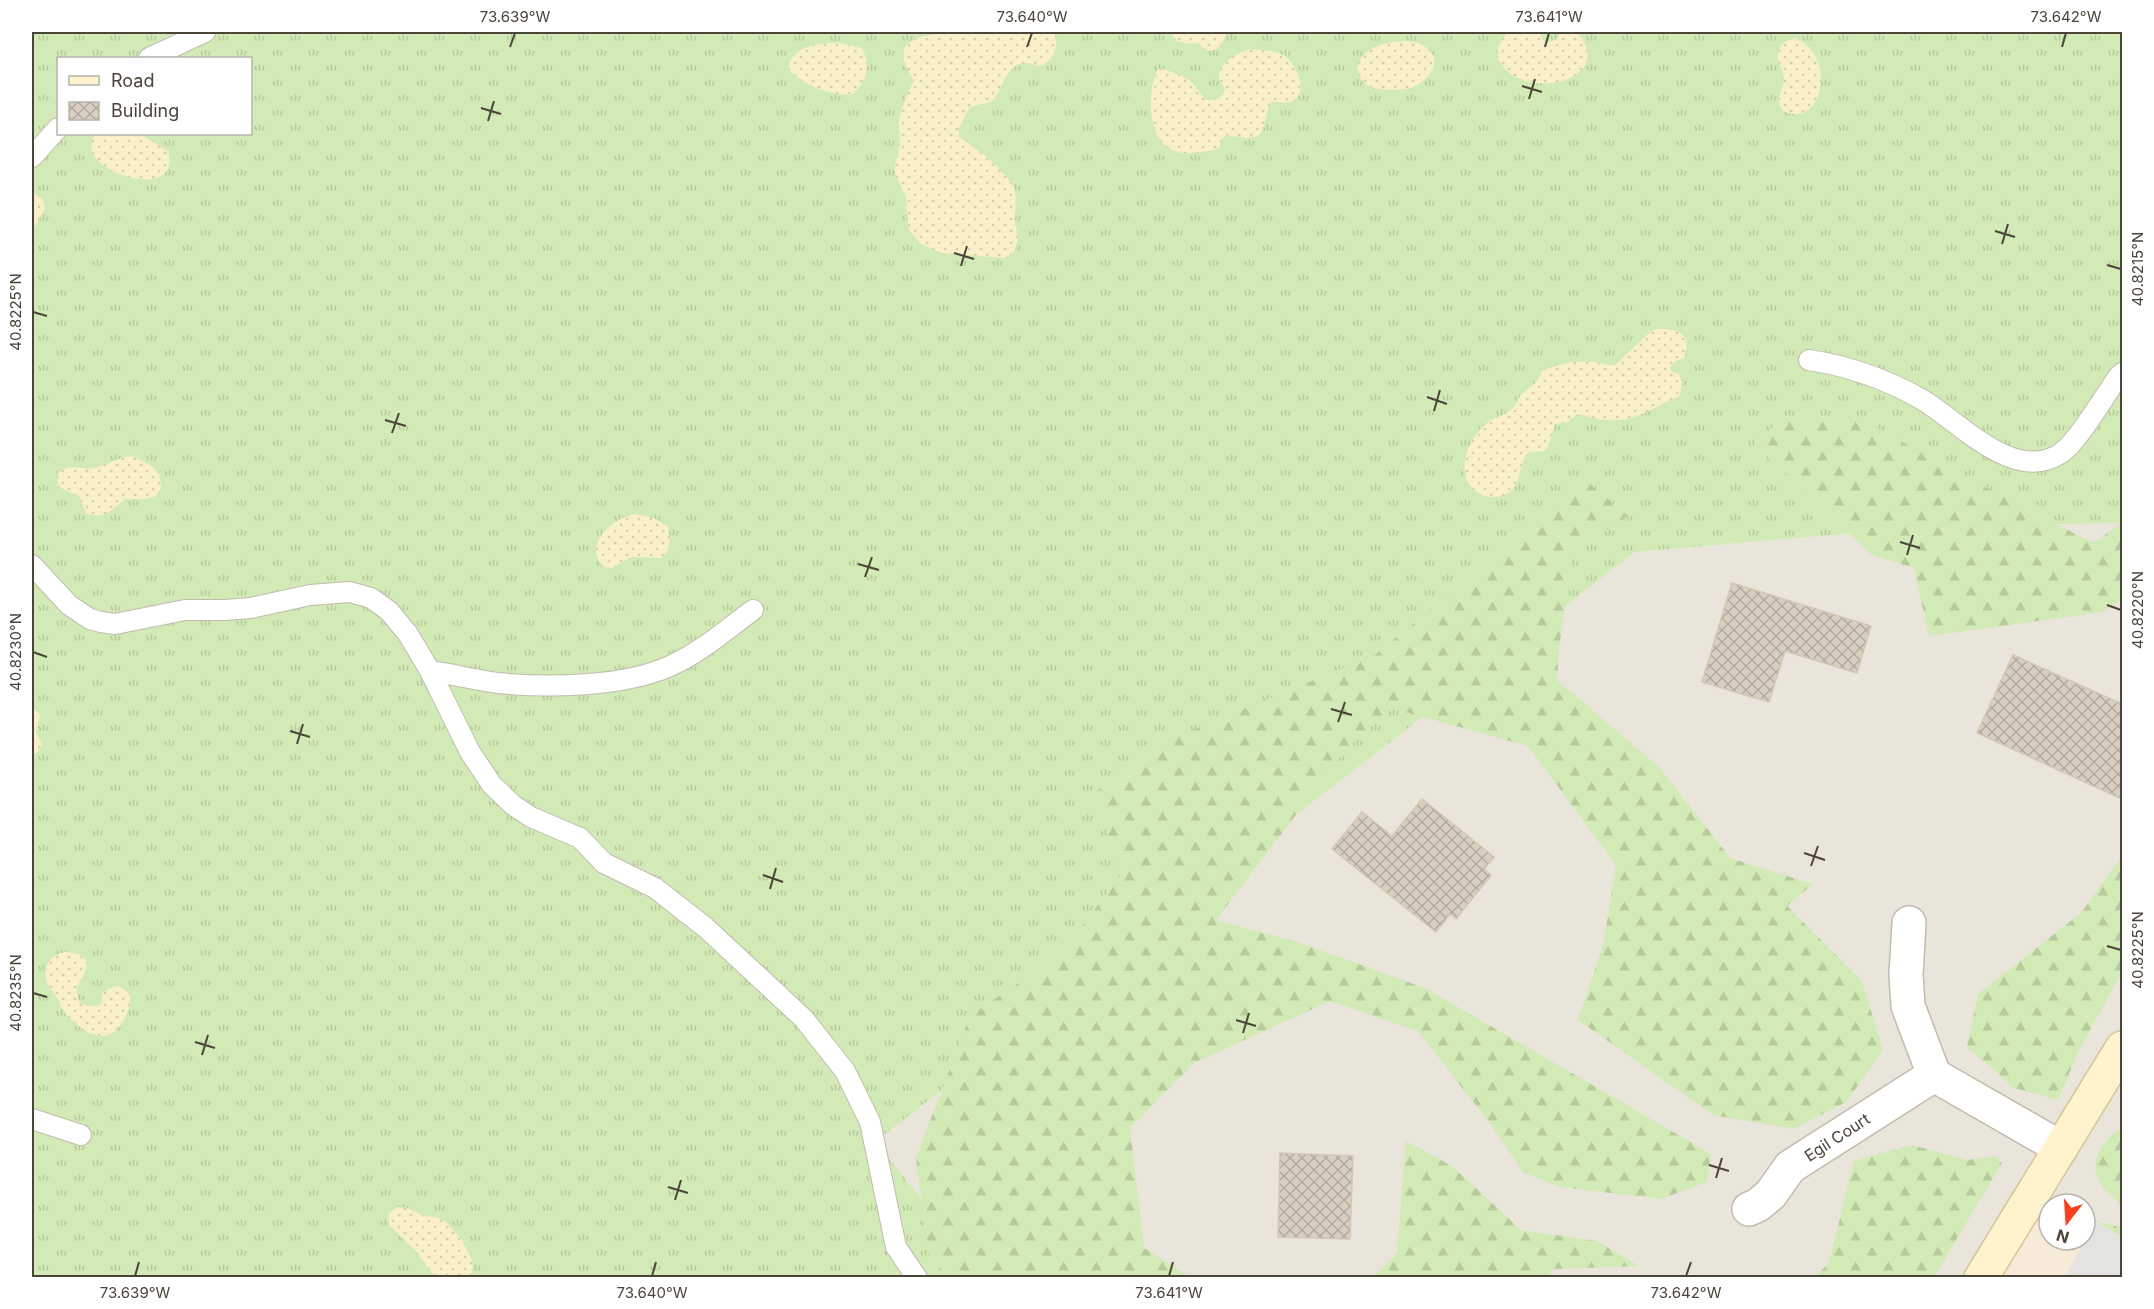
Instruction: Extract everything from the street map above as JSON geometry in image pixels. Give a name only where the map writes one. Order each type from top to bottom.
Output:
[{"type":"main road","points":[[1981,1278],[2122,1048]]},
{"type":"street","points":[[1909,923],[1906,975],[1908,1006],[1934,1075],[2061,1148]]},
{"type":"street","name":"Egil Court","points":[[1749,1209],[1771,1194],[1790,1167],[1934,1075]]},
{"type":"lane","points":[[151,57],[205,32]]},
{"type":"lane","points":[[32,157],[57,129]]},
{"type":"lane","points":[[1809,360],[1836,364],[1893,385],[1921,399],[1991,449],[2012,458],[2031,461],[2048,459],[2067,448],[2122,373]]},
{"type":"lane","points":[[32,565],[69,605],[90,619],[115,624],[185,610],[251,608],[310,595],[350,592],[371,598],[389,611],[408,634],[430,671],[470,752],[492,785],[513,805],[531,817],[580,838],[604,863],[655,888],[705,927],[804,1019],[845,1071],[870,1122],[896,1247],[917,1278]]},
{"type":"lane","points":[[430,671],[498,682],[566,685],[624,681],[670,666],[753,610]]},
{"type":"lane","points":[[32,1119],[81,1135]]},
{"type":"shaded area","points":[[2122,523],[2122,1227],[2097,1221],[2097,1192],[2047,1192],[2037,1186],[1981,1278],[986,1277],[875,1142],[1635,552],[1927,527]]},
{"type":"shaded area","points":[[2037,1186],[2047,1192],[2037,1192],[2037,1252],[2097,1252],[2097,1222],[2122,1237],[2122,1277],[1981,1278]]},
{"type":"shaded area","points":[[2097,1222],[2122,1237],[2122,1277],[2065,1277],[2078,1252],[2097,1252]]},
{"type":"green space","points":[[32,32],[2122,32],[2122,523],[1927,527],[1635,552],[875,1142],[986,1277],[32,1277]]},
{"type":"green space","points":[[1782,418],[1867,422],[1948,468],[2093,543],[2122,523],[2122,599],[2103,612],[1929,636],[1914,568],[1872,555],[1754,444]]},
{"type":"green space","points":[[1587,482],[1628,516],[1573,550],[1559,648],[1557,680],[1660,768],[1730,858],[1813,884],[1787,906],[1862,981],[1883,1050],[1846,1102],[1794,1129],[1713,1115],[1578,1020],[1604,942],[1616,865],[1528,746],[1390,708],[1346,749],[1216,920],[1301,943],[1427,989],[1711,1154],[1707,1182],[1661,1199],[1560,1187],[1523,1172],[1489,1122],[1418,1031],[1330,1001],[1194,1063],[1130,1128],[1144,1248],[1191,1277],[948,1277],[929,1257],[916,1158],[970,1016],[1061,954],[1121,875],[1095,792],[1163,742],[1375,655]]},
{"type":"green space","points":[[2122,856],[2122,972],[2079,1050],[2058,1100],[2014,1088],[1967,1047],[1978,994],[2081,913]]},
{"type":"green space","points":[[2122,1127],[2122,1205],[2100,1184],[2095,1166],[2101,1149]]},
{"type":"green space","points":[[1406,1141],[1452,1166],[1521,1230],[1597,1241],[1639,1266],[1553,1269],[1547,1278],[1373,1277],[1397,1253]]},
{"type":"green space","points":[[1911,1145],[1967,1160],[1995,1156],[2002,1163],[1934,1277],[1815,1277],[1829,1263],[1854,1161]]},
{"type":"green space","points":[[2097,1221],[2122,1227],[2122,1237],[2097,1222]]},
{"type":"sand","points":[[952,32],[1054,32],[1056,48],[1049,61],[1039,66],[1028,63],[1014,67],[991,102],[970,107],[959,128],[959,137],[986,156],[1014,187],[1018,239],[1015,251],[1005,258],[942,253],[921,244],[910,231],[906,197],[895,173],[900,147],[899,119],[914,81],[904,63],[904,49],[913,40]]},
{"type":"sand","points":[[1170,32],[1227,32],[1219,47],[1208,51],[1199,44],[1178,42]]},
{"type":"sand","points":[[1509,32],[1540,32],[1547,43],[1557,39],[1561,32],[1577,32],[1587,49],[1586,63],[1577,74],[1563,81],[1528,82],[1513,75],[1499,60],[1500,43]]},
{"type":"sand","points":[[1794,38],[1808,46],[1816,58],[1820,72],[1820,87],[1816,100],[1808,110],[1797,114],[1783,111],[1779,103],[1784,79],[1778,54],[1783,43]]},
{"type":"sand","points":[[1404,41],[1423,46],[1433,56],[1433,68],[1425,80],[1406,89],[1379,89],[1365,84],[1357,68],[1364,55],[1375,47]]},
{"type":"sand","points":[[839,43],[861,48],[867,61],[864,80],[850,95],[816,88],[793,74],[788,68],[795,54],[801,50],[815,45]]},
{"type":"sand","points":[[1250,49],[1275,52],[1283,55],[1293,64],[1300,85],[1300,92],[1296,98],[1287,103],[1271,102],[1263,128],[1258,136],[1247,138],[1226,135],[1216,150],[1182,153],[1168,147],[1160,139],[1152,116],[1152,90],[1158,69],[1170,71],[1188,79],[1202,96],[1207,100],[1213,100],[1220,97],[1225,89],[1219,77],[1220,70],[1231,58]]},
{"type":"sand","points":[[95,135],[142,135],[168,151],[169,166],[163,175],[152,179],[123,176],[98,161],[91,150]]},
{"type":"sand","points":[[32,194],[42,199],[45,208],[32,233]]},
{"type":"sand","points":[[1656,329],[1677,331],[1682,334],[1687,343],[1684,358],[1674,362],[1670,368],[1671,371],[1679,374],[1682,382],[1680,395],[1632,418],[1602,420],[1578,414],[1567,422],[1555,424],[1547,449],[1529,452],[1522,464],[1515,486],[1510,492],[1503,496],[1492,497],[1483,496],[1475,491],[1465,475],[1466,456],[1474,437],[1487,423],[1513,408],[1521,395],[1536,382],[1542,371],[1575,362],[1588,361],[1615,365]]},
{"type":"sand","points":[[133,456],[157,471],[161,488],[156,496],[146,499],[126,499],[108,512],[92,515],[86,513],[79,496],[62,489],[58,483],[58,473],[67,468],[90,469],[123,457]]},
{"type":"sand","points":[[635,514],[654,518],[668,527],[670,540],[666,553],[660,558],[631,557],[613,568],[604,567],[598,559],[596,550],[598,542],[609,527]]},
{"type":"sand","points":[[32,706],[40,715],[36,732],[42,744],[38,752],[32,755]]},
{"type":"sand","points":[[68,952],[81,955],[87,962],[77,992],[81,1004],[99,1006],[102,1002],[102,993],[112,987],[119,986],[129,993],[126,1016],[116,1031],[101,1036],[93,1034],[78,1025],[65,1013],[48,985],[46,973],[52,958]]},
{"type":"sand","points":[[398,1207],[445,1221],[462,1240],[473,1263],[472,1277],[435,1277],[415,1250],[389,1225],[388,1214]]},
{"type":"building","points":[[1732,583],[1871,626],[1857,673],[1785,651],[1769,702],[1702,682]]},
{"type":"building","points":[[2013,655],[2122,704],[2122,799],[1977,733]]},
{"type":"building","points":[[1422,799],[1494,857],[1484,869],[1491,875],[1456,919],[1450,914],[1436,932],[1332,849],[1362,812],[1392,836]]},
{"type":"building","points":[[1280,1153],[1353,1156],[1350,1239],[1278,1237]]}]
